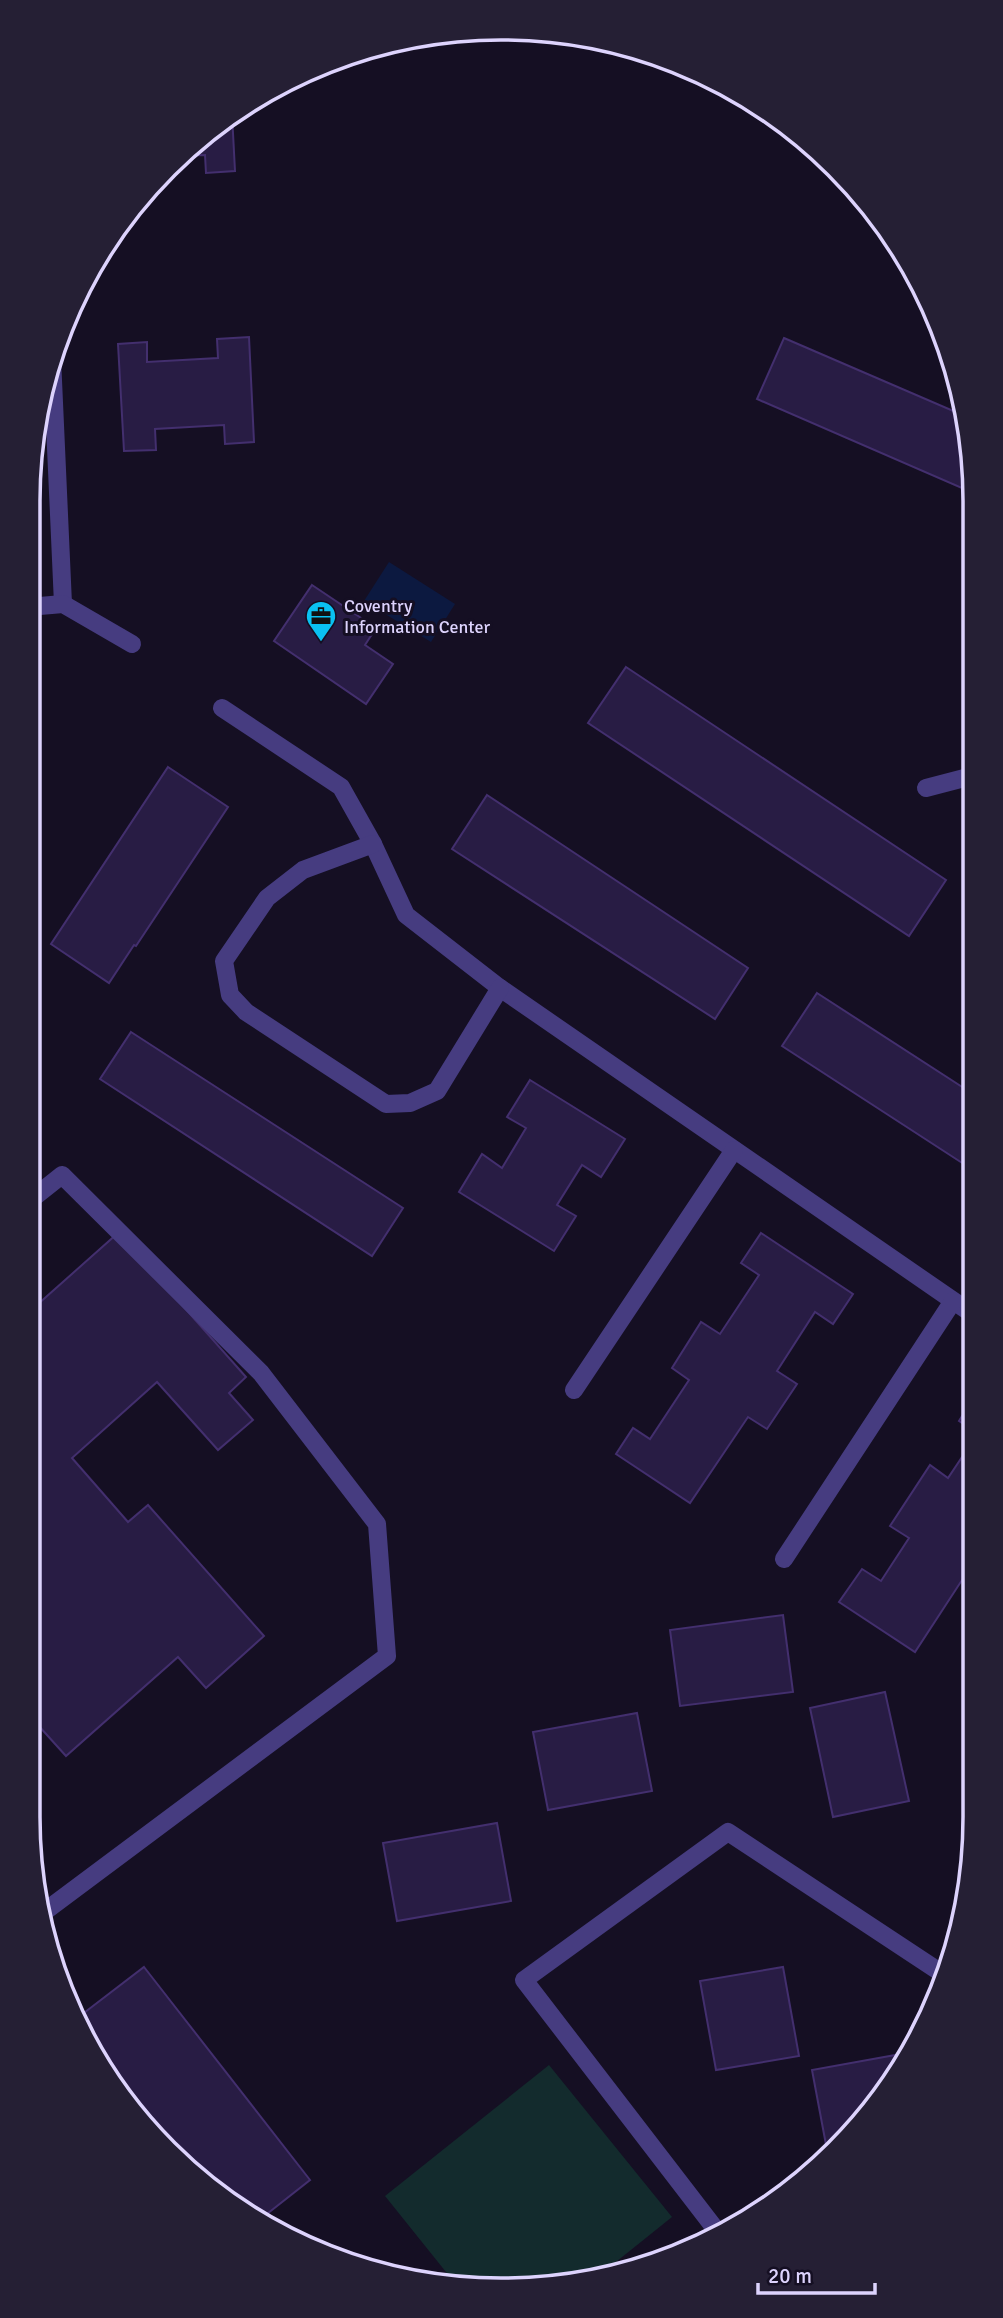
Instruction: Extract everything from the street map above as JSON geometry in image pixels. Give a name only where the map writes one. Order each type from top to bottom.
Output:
[{"type":"lane","points":[[54,393],[63,604]]},
{"type":"lane","points":[[40,606],[63,604],[132,644]]},
{"type":"lane","points":[[222,708],[341,787],[373,844],[406,915],[500,988],[963,1308]]},
{"type":"lane","points":[[926,788],[963,778]]},
{"type":"lane","points":[[373,844],[303,870],[267,898],[225,961],[230,995],[246,1012],[386,1104],[410,1103],[437,1091],[500,988]]},
{"type":"lane","points":[[574,1390],[734,1150]]},
{"type":"lane","points":[[40,1192],[62,1175],[261,1373],[377,1524],[387,1656],[49,1908]]},
{"type":"lane","points":[[785,1559],[953,1301]]},
{"type":"lane","points":[[713,2226],[524,1980],[729,1832],[936,1970]]},
{"type":"green space","points":[[549,2065],[672,2217],[614,2264],[532,2277],[471,2277],[448,2275],[385,2196]]},
{"type":"water","points":[[389,562],[455,604],[431,642],[364,601]]},
{"type":"building","points":[[233,127],[235,171],[206,173],[205,155],[197,155]]},
{"type":"building","points":[[249,337],[254,442],[225,444],[224,425],[155,429],[156,450],[124,451],[118,344],[147,342],[147,362],[218,358],[217,339]]},
{"type":"building","points":[[784,338],[954,411],[963,488],[757,399]]},
{"type":"building","name":"Coventry Information Center","points":[[312,585],[376,628],[365,645],[393,664],[366,704],[274,641]]},
{"type":"building","points":[[626,667],[946,880],[909,936],[588,723]]},
{"type":"building","points":[[168,767],[228,807],[109,983],[51,944]]},
{"type":"building","points":[[487,795],[748,968],[715,1019],[452,849]]},
{"type":"building","points":[[817,993],[963,1088],[963,1164],[782,1046]]},
{"type":"building","points":[[131,1032],[403,1208],[372,1256],[100,1079]]},
{"type":"building","points":[[530,1080],[625,1139],[601,1177],[582,1165],[557,1205],[576,1216],[554,1251],[459,1192],[482,1154],[502,1168],[526,1128],[507,1117]]},
{"type":"building","points":[[118,1233],[246,1377],[229,1393],[253,1420],[218,1450],[157,1382],[72,1458],[128,1522],[148,1505],[264,1636],[206,1688],[178,1657],[66,1756],[40,1727],[40,1302]]},
{"type":"building","points":[[761,1233],[853,1294],[833,1324],[815,1312],[777,1371],[797,1384],[767,1429],[748,1417],[690,1503],[616,1454],[633,1428],[650,1439],[689,1380],[672,1368],[701,1322],[720,1334],[759,1275],[741,1263]]},
{"type":"building","points":[[963,1456],[963,1579],[915,1652],[839,1602],[862,1569],[881,1581],[909,1538],[890,1526],[930,1465],[948,1478]]},
{"type":"building","points":[[783,1615],[793,1692],[680,1706],[670,1630]]},
{"type":"building","points":[[885,1692],[909,1801],[833,1817],[810,1708]]},
{"type":"building","points":[[637,1713],[652,1791],[548,1810],[533,1732]]},
{"type":"building","points":[[497,1823],[511,1901],[397,1921],[383,1843]]},
{"type":"building","points":[[144,1967],[310,2180],[267,2214],[245,2200],[197,2163],[155,2121],[118,2073],[84,2013]]},
{"type":"building","points":[[783,1967],[799,2056],[716,2070],[700,1981]]},
{"type":"building","points":[[896,2055],[867,2097],[826,2145],[812,2070]]},
{"type":"place","name":"Coventry Information Center","points":[[321,643]]}]
